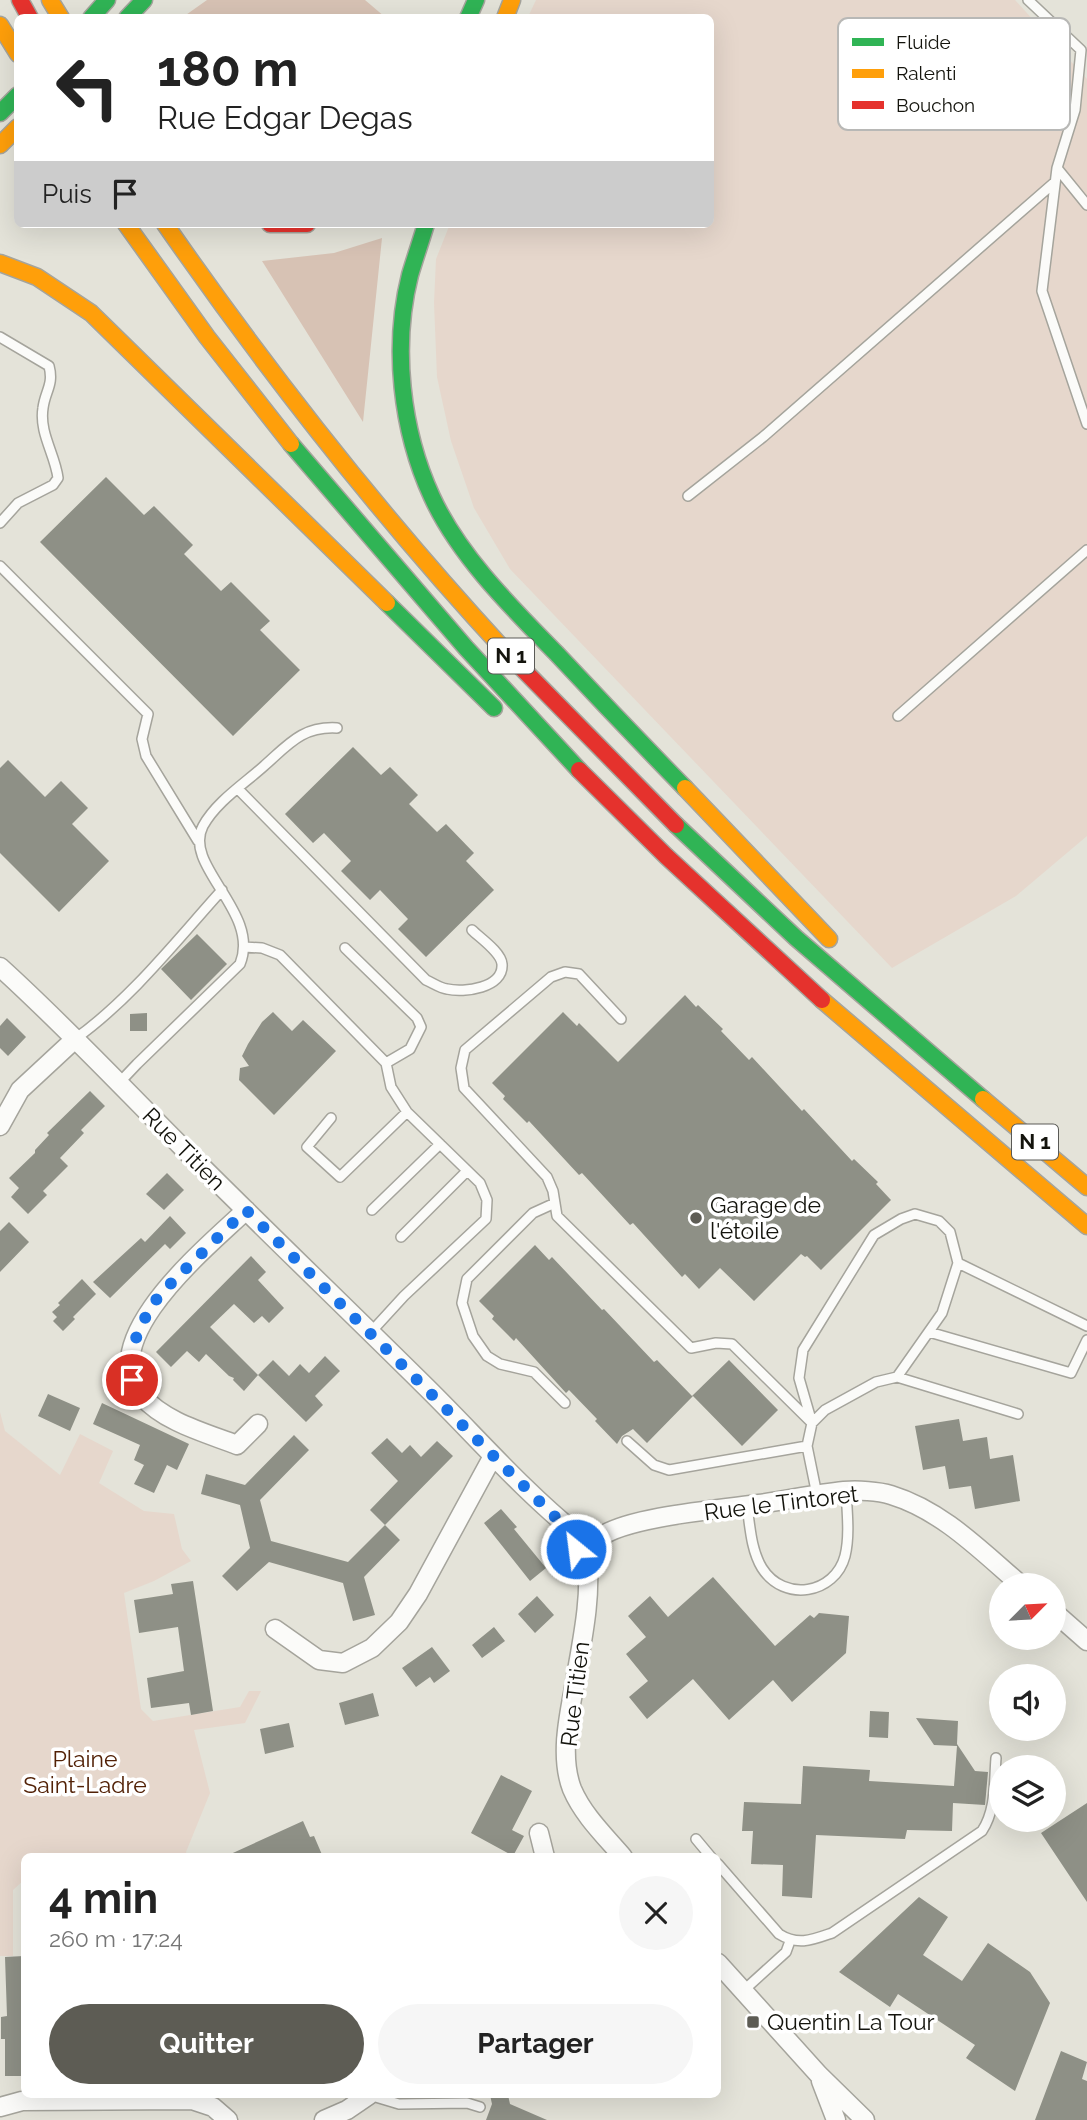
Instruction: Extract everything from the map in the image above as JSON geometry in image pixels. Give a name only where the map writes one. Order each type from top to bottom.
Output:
[{"type":"main road","points":[[131,14],[144,0]]},
{"type":"main road","points":[[0,25],[14,58]]},
{"type":"main road","points":[[0,113],[14,98]]},
{"type":"main road","name":"N 1","points":[[129,228],[271,421],[425,603],[522,709],[666,856],[841,1016],[1087,1226]]},
{"type":"main road","name":"N 1","points":[[168,228],[227,313],[328,444],[450,590],[544,691],[649,798],[758,903],[1087,1186]]},
{"type":"main road","points":[[425,228],[410,276],[403,321],[401,363],[406,407],[415,449],[432,498],[454,536],[513,609],[803,914],[839,948]]},
{"type":"main road","points":[[0,263],[30,272],[63,291],[91,313],[505,718]]},
{"type":"main road","points":[[554,766],[622,832],[666,856]]},
{"type":"main road","points":[[856,967],[913,1038]]},
{"type":"street","name":"Rue Titien","points":[[0,967],[553,1515],[578,1535]]},
{"type":"street","points":[[0,1126],[20,1090],[75,1039]]},
{"type":"street","points":[[246,1210],[160,1294],[142,1322],[134,1341],[130,1364],[132,1380],[141,1396],[163,1413],[237,1445],[258,1424]]},
{"type":"street","points":[[275,1629],[319,1660],[343,1663],[372,1648],[399,1622],[418,1594],[493,1456]]},
{"type":"street","name":"Rue le Tintoret","points":[[599,1538],[611,1531],[642,1522],[817,1495],[846,1491],[888,1494],[922,1507],[949,1524],[1007,1573]]},
{"type":"street","points":[[589,1531],[599,1538],[598,1550],[587,1556],[576,1549],[578,1535],[589,1531]]},
{"type":"street","name":"Rue Titien","points":[[587,1556],[587,1611],[569,1718],[566,1754],[571,1787],[581,1806],[620,1853]]},
{"type":"street","points":[[1066,1623],[1087,1641]]},
{"type":"street","points":[[539,1833],[544,1853]]},
{"type":"street","points":[[721,1970],[818,2075],[865,2120]]},
{"type":"street","points":[[818,2075],[836,2120]]},
{"type":"street","points":[[0,2107],[22,2101],[92,2098],[192,2100],[213,2107],[228,2120]]},
{"type":"street","points":[[324,2120],[347,2110],[365,2098]]},
{"type":"lane","points":[[1028,0],[1047,18]]},
{"type":"lane","points":[[1070,40],[1080,50],[1075,110],[1070,126]]},
{"type":"lane","points":[[1069,130],[1057,168],[1042,291],[1087,424]]},
{"type":"lane","points":[[1057,168],[1087,205]]},
{"type":"lane","points":[[688,496],[763,437],[1055,182]]},
{"type":"lane","points":[[0,337],[49,366],[52,378],[42,409],[45,436],[57,464],[58,478],[53,485],[18,503],[0,523]]},
{"type":"lane","points":[[898,716],[1087,550]]},
{"type":"lane","points":[[0,566],[148,713],[142,739],[146,756],[198,841],[202,857],[242,928],[244,954],[240,964],[119,1083]]},
{"type":"lane","points":[[198,841],[203,826],[220,804],[296,738],[318,727],[337,728]]},
{"type":"lane","points":[[237,789],[426,980],[447,989],[469,990],[486,986],[499,977],[502,965],[499,957],[472,930]]},
{"type":"lane","points":[[75,1039],[123,998],[222,890]]},
{"type":"lane","points":[[244,947],[261,948],[280,955],[386,1063],[391,1087],[407,1112],[480,1183],[486,1200],[486,1219],[404,1296],[371,1332]]},
{"type":"lane","points":[[345,948],[417,1018],[421,1027],[411,1049],[386,1063]]},
{"type":"lane","points":[[621,1019],[579,974],[565,972],[551,977],[466,1050],[461,1068],[464,1088],[547,1177],[557,1216],[691,1348],[716,1343],[732,1344],[812,1423]]},
{"type":"lane","points":[[331,1118],[307,1147],[340,1177],[407,1112]]},
{"type":"lane","points":[[372,1210],[440,1144]]},
{"type":"lane","points":[[401,1237],[467,1171]]},
{"type":"lane","points":[[555,1203],[533,1213],[467,1279],[462,1303],[473,1336],[487,1356],[499,1364],[534,1372],[565,1403]]},
{"type":"lane","points":[[817,1495],[807,1446],[812,1423],[799,1378],[803,1350],[874,1235],[915,1214],[939,1220],[950,1232],[958,1264],[942,1313],[897,1377]]},
{"type":"lane","points":[[958,1264],[1087,1326]]},
{"type":"lane","points":[[929,1332],[1071,1373],[1087,1340]]},
{"type":"lane","points":[[812,1423],[825,1410],[876,1382],[897,1377],[1018,1414]]},
{"type":"lane","points":[[627,1441],[654,1465],[669,1470],[807,1446]]},
{"type":"lane","points":[[747,1506],[754,1551],[761,1568],[774,1584],[792,1591],[815,1587],[833,1579],[845,1556],[846,1491]]},
{"type":"lane","points":[[721,1867],[779,1934],[790,1941],[811,1941],[832,1933],[982,1831],[989,1820]]},
{"type":"lane","points":[[696,1839],[708,1853]]},
{"type":"lane","points":[[743,1991],[786,1952],[790,1941]]},
{"type":"lane","points":[[379,2098],[400,2104],[467,2104],[480,2107]]},
{"type":"green space","points":[[536,0],[1015,0],[1031,18],[838,18],[838,130],[1070,130],[1070,60],[1087,79],[1087,836],[1016,896],[892,968],[510,569],[474,508],[451,441],[437,377],[434,303],[436,259],[448,228],[714,228],[714,14],[529,14]]},
{"type":"green space","name":"Plaine Saint-Ladre","points":[[0,1412],[5,1431],[60,1475],[80,1434],[113,1451],[99,1483],[144,1511],[174,1514],[182,1549],[191,1561],[154,1581],[124,1593],[141,1709],[153,1721],[240,1707],[249,1691],[261,1691],[245,1723],[194,1730],[210,1793],[186,1853],[21,1853],[21,1883],[13,1890],[13,1956],[0,1956]]},
{"type":"shaded area","points":[[207,0],[365,0],[381,14],[187,14]]},
{"type":"shaded area","points":[[382,238],[363,422],[262,261],[334,253]]},
{"type":"building","points":[[106,477],[144,515],[154,506],[193,545],[184,554],[221,591],[231,582],[270,621],[260,630],[300,670],[233,736],[40,542]]},
{"type":"building","points":[[353,747],[381,775],[390,767],[418,795],[409,804],[437,832],[446,824],[474,853],[466,861],[494,890],[426,957],[398,929],[408,919],[380,890],[370,900],[341,871],[351,861],[324,833],[313,843],[285,814]]},
{"type":"building","points":[[8,760],[45,797],[61,781],[88,808],[72,824],[109,861],[59,912],[0,853],[0,768]]},
{"type":"building","points":[[197,934],[227,964],[191,1000],[161,969]]},
{"type":"building","points":[[685,995],[723,1029],[721,1031],[749,1060],[752,1057],[852,1161],[854,1159],[878,1182],[876,1184],[891,1200],[821,1270],[807,1256],[801,1254],[754,1301],[720,1268],[699,1289],[685,1274],[682,1277],[633,1223],[630,1225],[582,1173],[579,1175],[529,1121],[527,1123],[503,1099],[505,1096],[492,1083],[563,1012],[577,1026],[579,1023],[618,1062]]},
{"type":"building","points":[[273,1012],[292,1031],[303,1020],[336,1051],[274,1115],[239,1080],[240,1068],[249,1066],[242,1056],[248,1044],[262,1022]]},
{"type":"building","points":[[147,1013],[147,1031],[130,1031],[130,1014]]},
{"type":"building","points":[[7,1018],[26,1037],[8,1056],[0,1048],[0,1026]]},
{"type":"building","points":[[90,1091],[105,1106],[81,1130],[84,1133],[60,1158],[68,1166],[43,1191],[47,1195],[28,1214],[11,1197],[19,1188],[9,1178],[35,1153],[49,1135],[47,1133]]},
{"type":"building","points":[[167,1173],[184,1190],[164,1210],[146,1194]]},
{"type":"building","points":[[170,1216],[186,1233],[170,1249],[165,1244],[110,1298],[93,1282],[141,1238],[145,1242]]},
{"type":"building","points":[[9,1222],[29,1242],[0,1272],[0,1231]]},
{"type":"building","points":[[535,1245],[549,1260],[552,1257],[654,1362],[657,1360],[692,1396],[729,1360],[778,1410],[742,1446],[693,1396],[647,1443],[633,1429],[622,1436],[617,1444],[569,1390],[566,1393],[516,1338],[514,1341],[492,1319],[494,1316],[479,1301]]},
{"type":"building","points":[[251,1256],[266,1272],[258,1280],[284,1308],[269,1323],[262,1316],[254,1323],[234,1304],[210,1327],[258,1375],[244,1391],[234,1378],[206,1354],[199,1362],[187,1351],[171,1367],[156,1352]]},
{"type":"building","points":[[82,1279],[96,1294],[63,1331],[53,1321],[57,1317],[52,1312]]},
{"type":"building","points":[[325,1356],[340,1371],[315,1396],[323,1405],[306,1422],[258,1375],[273,1360],[289,1376],[300,1364],[309,1373]]},
{"type":"building","points":[[48,1394],[80,1408],[70,1431],[38,1416]]},
{"type":"building","points":[[102,1403],[189,1444],[177,1470],[167,1465],[154,1493],[134,1484],[144,1465],[134,1460],[140,1445],[93,1424]]},
{"type":"building","points":[[959,1419],[963,1441],[987,1437],[990,1459],[1013,1455],[1020,1501],[975,1509],[971,1486],[949,1489],[945,1466],[923,1470],[915,1426]]},
{"type":"building","points":[[294,1435],[309,1450],[260,1500],[271,1541],[348,1562],[385,1525],[400,1540],[364,1577],[375,1615],[353,1621],[343,1583],[269,1562],[237,1591],[222,1576],[250,1548],[240,1505],[201,1494],[206,1474],[245,1485]]},
{"type":"building","points":[[387,1438],[402,1453],[410,1445],[421,1457],[437,1441],[453,1456],[385,1525],[370,1510],[398,1481],[371,1453]]},
{"type":"building","points":[[501,1509],[546,1568],[530,1581],[484,1523]]},
{"type":"building","points":[[713,1577],[775,1646],[810,1615],[814,1618],[819,1613],[849,1616],[846,1653],[792,1702],[773,1680],[729,1720],[693,1679],[647,1719],[629,1697],[648,1681],[626,1654],[646,1637],[628,1616],[650,1596],[668,1617]]},
{"type":"building","points":[[193,1581],[213,1711],[191,1715],[189,1703],[151,1708],[147,1678],[184,1671],[178,1627],[139,1633],[134,1600],[173,1594],[171,1584]]},
{"type":"building","points":[[537,1596],[554,1615],[535,1633],[518,1614]]},
{"type":"building","points":[[494,1627],[505,1641],[482,1658],[472,1645]]},
{"type":"building","points":[[432,1647],[450,1671],[434,1683],[430,1677],[416,1687],[402,1668]]},
{"type":"building","points":[[373,1693],[379,1716],[345,1725],[339,1703]]},
{"type":"building","points":[[870,1711],[889,1712],[888,1738],[869,1737]]},
{"type":"building","points":[[916,1718],[958,1721],[957,1744],[975,1771],[988,1772],[985,1805],[953,1803],[952,1831],[907,1830],[905,1839],[816,1835],[812,1898],[782,1896],[783,1865],[751,1864],[753,1831],[742,1831],[744,1802],[801,1804],[803,1766],[870,1770],[869,1781],[954,1786],[957,1746],[934,1745]]},
{"type":"building","points":[[289,1723],[294,1747],[265,1754],[260,1729]]},
{"type":"building","points":[[501,1775],[532,1791],[512,1830],[524,1836],[515,1853],[508,1853],[471,1833]]},
{"type":"building","points":[[1087,1803],[1087,1902],[1041,1833],[1066,1832],[1066,1817]]},
{"type":"building","points":[[303,1821],[310,1837],[314,1836],[321,1853],[233,1853]]},
{"type":"building","points":[[919,1897],[948,1917],[923,1955],[962,1981],[988,1943],[1030,1972],[1050,2003],[1015,2091],[966,2058],[975,2045],[898,1994],[890,2007],[839,1972]]},
{"type":"building","points":[[21,1956],[21,2076],[5,2076],[5,2039],[1,2039],[1,2017],[7,2016],[5,1957]]},
{"type":"building","points":[[1061,2051],[1087,2062],[1082,2079],[1087,2081],[1087,2120],[1035,2120]]},
{"type":"building","points":[[491,2098],[509,2098],[510,2104],[547,2120],[486,2120],[492,2104]]},
{"type":"traffic: fast","points":[[95,14],[107,0]]},
{"type":"traffic: fast","points":[[131,14],[144,0]]},
{"type":"traffic: fast","points":[[470,14],[476,0]]},
{"type":"traffic: fast","points":[[0,113],[14,99]]},
{"type":"traffic: fast","points":[[425,228],[410,275],[405,302],[401,359],[413,444],[432,497],[457,540],[488,580],[685,788]]},
{"type":"traffic: fast","points":[[291,444],[466,648],[579,770]]},
{"type":"traffic: fast","points":[[387,603],[494,708]]},
{"type":"traffic: fast","points":[[676,825],[796,938],[983,1099]]},
{"type":"traffic: slow","points":[[50,0],[59,14]]},
{"type":"traffic: slow","points":[[507,14],[512,0]]},
{"type":"traffic: slow","points":[[0,25],[14,48]]},
{"type":"traffic: slow","points":[[0,145],[14,131]]},
{"type":"traffic: slow","points":[[129,228],[207,337],[291,444]]},
{"type":"traffic: slow","points":[[168,228],[245,336],[329,445],[416,551],[508,654]]},
{"type":"traffic: slow","points":[[0,263],[37,277],[91,313],[387,603]]},
{"type":"traffic: slow","points":[[685,788],[829,939]]},
{"type":"traffic: slow","points":[[822,1000],[1087,1226]]},
{"type":"traffic: slow","points":[[983,1099],[1087,1187]]},
{"type":"traffic: jam","points":[[20,0],[28,14]]},
{"type":"traffic: jam","points":[[508,654],[676,825]]},
{"type":"traffic: jam","points":[[579,770],[666,856],[822,1000]]},
{"type":"place","name":"Garage de l'étoile","points":[[696,1218]]},
{"type":"place","name":"Quentin La Tour","points":[[753,2022]]},
{"type":"route","points":[[132,1380],[130,1364],[134,1341],[142,1322],[160,1294],[246,1210],[553,1515],[578,1535],[576,1549]]}]
